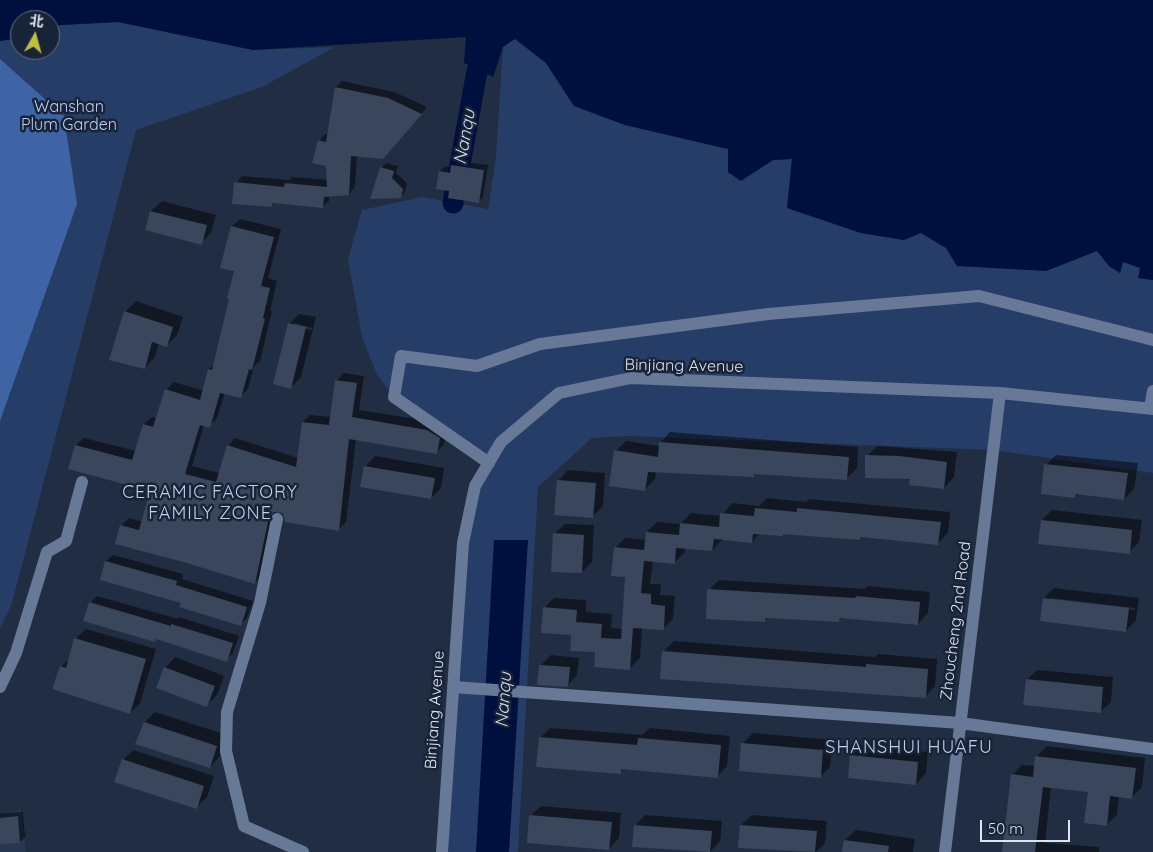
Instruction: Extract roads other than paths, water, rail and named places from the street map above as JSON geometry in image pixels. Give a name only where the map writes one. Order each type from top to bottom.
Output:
[{"type":"street","points":[[489,463],[394,397],[401,356],[478,366],[540,344],[768,314],[979,296],[1153,340]]},
{"type":"street","name":"Binjiang Avenue","points":[[442,852],[456,687],[463,543],[475,486],[501,442],[558,393],[631,378],[1000,393],[1151,409]]},
{"type":"street","points":[[1151,409],[1153,391]]},
{"type":"street","name":"Zhoucheng 2nd Road","points":[[945,852],[1000,393]]},
{"type":"street","points":[[0,687],[16,653],[47,552],[66,541],[82,482]]},
{"type":"street","points":[[277,519],[260,603],[227,712],[226,751],[244,826],[303,852]]},
{"type":"street","points":[[456,687],[960,723],[1153,750]]},
{"type":"water","points":[[0,0],[1153,0],[1153,280],[1138,278],[1140,268],[1123,262],[1120,273],[1109,266],[1097,251],[1046,271],[957,266],[946,248],[921,233],[904,240],[861,233],[787,208],[792,159],[773,160],[741,181],[728,172],[728,149],[625,125],[574,106],[546,63],[515,39],[503,47],[493,77],[464,63],[466,37],[253,50],[118,22],[60,25],[60,10],[10,10],[10,40],[0,41]]},
{"type":"water","name":"Nanqu","points":[[494,540],[528,540],[509,852],[476,852]]},
{"type":"waterway","name":"Nanqu","points":[[453,203],[477,71]]},
{"type":"district","name":"CERAMIC FACTORY FAMILY ZONE","points":[[210,503]]},
{"type":"district","name":"SHANSHUI HUAFU","points":[[909,748]]},
{"type":"park label","name":"Wanshan Plum Garden","points":[[69,116]]}]
